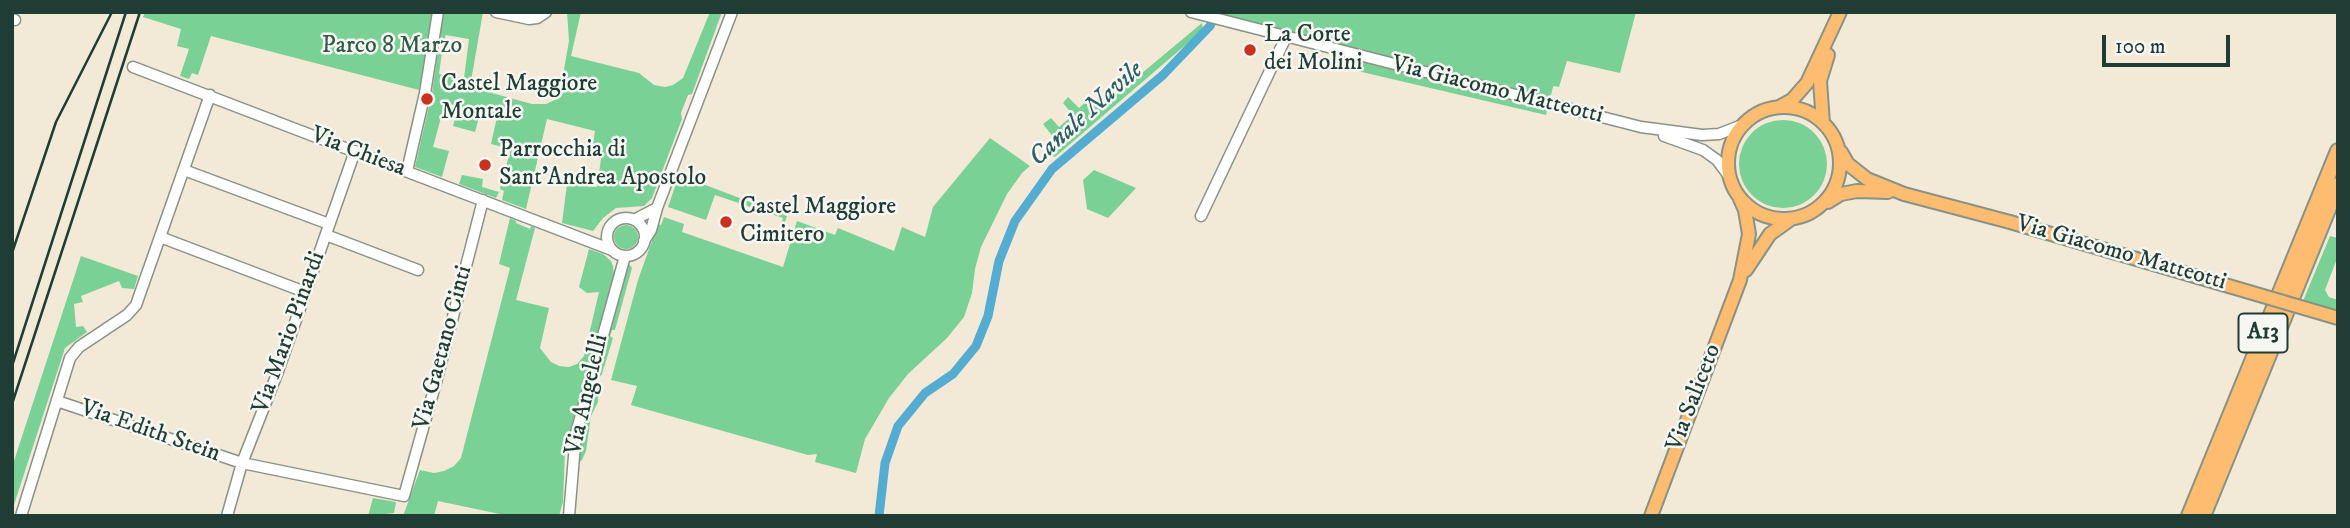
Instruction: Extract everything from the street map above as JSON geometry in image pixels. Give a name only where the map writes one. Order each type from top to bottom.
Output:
[{"type":"highway","name":"A13","points":[[2189,516],[2338,151]]},
{"type":"highway","name":"A13","points":[[2203,516],[2338,185]]},
{"type":"main road","points":[[1745,124],[1754,116],[1792,100],[1807,83],[1841,12]]},
{"type":"main road","points":[[1823,123],[1820,81],[1841,12]]},
{"type":"main road","points":[[1776,108],[1793,108],[1809,113],[1823,123],[1837,145],[1840,161],[1838,178],[1832,192],[1821,205]]},
{"type":"main road","name":"Via Saliceto","points":[[1651,516],[1740,280],[1749,234],[1745,210],[1729,176],[1729,153],[1732,142],[1745,124]]},
{"type":"main road","name":"Via Giacomo Matteotti","points":[[1837,145],[1848,164],[1867,179],[1904,194]]},
{"type":"main road","name":"Via Giacomo Matteotti","points":[[1821,205],[1841,194],[1857,191],[1875,190],[1904,194],[2338,317]]},
{"type":"main road","points":[[1738,196],[1762,215],[1791,219]]},
{"type":"main road","name":"Via Saliceto","points":[[1740,280],[1770,234],[1791,219],[1807,214],[1821,205]]},
{"type":"street","points":[[407,172],[425,93],[438,12]]},
{"type":"street","points":[[496,12],[529,19],[537,18],[546,12]]},
{"type":"street","points":[[645,241],[643,228],[628,218],[612,223],[607,233],[607,239],[618,253],[637,252],[645,241],[732,12]]},
{"type":"street","name":"Via Giacomo Matteotti","points":[[1191,12],[1641,127],[1703,150],[1717,160],[1729,176]]},
{"type":"street","points":[[1201,216],[1286,37]]},
{"type":"street","name":"Via Chiesa","points":[[132,67],[618,253]]},
{"type":"street","points":[[21,516],[74,352],[127,315],[136,305],[210,95]]},
{"type":"street","name":"Via Giacomo Matteotti","points":[[1641,127],[1702,135],[1719,134],[1745,124]]},
{"type":"street","name":"Via Mario Pinardi","points":[[227,516],[242,463],[277,374],[355,151]]},
{"type":"street","points":[[184,170],[418,270]]},
{"type":"street","name":"Via Gaetano Cinti","points":[[242,463],[404,496],[483,200]]},
{"type":"street","points":[[634,220],[657,208]]},
{"type":"street","points":[[584,239],[607,233]]},
{"type":"street","points":[[160,237],[305,292]]},
{"type":"street","name":"Via Angelelli","points":[[569,516],[576,433],[618,275],[618,253]]},
{"type":"street","name":"Via Edith Stein","points":[[58,401],[242,463]]},
{"type":"green space","name":"Parco 8 Marzo","points":[[145,12],[433,12],[419,90],[211,36],[198,75],[192,73],[189,79],[180,76],[189,49],[177,46],[181,29],[143,17]]},
{"type":"green space","points":[[443,12],[483,12],[470,87],[532,104],[546,104],[559,98],[569,41],[567,12],[581,12],[571,56],[639,73],[654,85],[665,87],[683,78],[710,12],[722,12],[692,94],[688,95],[681,113],[682,119],[652,198],[644,206],[616,208],[603,218],[593,231],[562,223],[567,184],[597,187],[602,152],[592,150],[595,131],[547,119],[526,209],[502,200],[504,191],[500,189],[501,183],[511,149],[491,144],[497,117],[480,114],[475,132],[453,126],[458,106],[445,103],[433,147],[449,151],[442,177],[415,167],[432,93],[438,51],[442,52],[439,74],[464,78],[469,39],[446,35],[444,40],[440,39]]},
{"type":"green space","points":[[1224,12],[1636,12],[1620,73],[1567,61],[1559,87],[1553,87],[1546,115],[1336,66],[1328,48],[1220,19]]},
{"type":"green space","points":[[1202,23],[1203,30],[1055,157],[1044,152],[1057,142],[1043,124],[1051,118],[1059,127],[1073,115],[1063,103],[1068,97],[1079,108],[1090,98],[1094,101],[1104,94],[1124,75],[1130,83]]},
{"type":"green space","points":[[1783,120],[1800,124],[1814,133],[1823,147],[1827,164],[1823,181],[1814,195],[1800,204],[1783,208],[1766,204],[1752,195],[1743,181],[1739,164],[1743,147],[1752,133],[1766,124]]},
{"type":"green space","points":[[990,138],[1030,166],[1007,194],[981,247],[972,293],[964,317],[947,338],[908,374],[889,398],[865,439],[856,473],[815,462],[817,454],[808,455],[631,405],[637,386],[611,380],[638,280],[658,224],[661,225],[664,217],[684,224],[682,232],[783,267],[797,221],[835,235],[838,228],[894,251],[902,227],[925,237],[933,207]]},
{"type":"green space","points":[[1094,170],[1136,188],[1108,218],[1087,209],[1083,180]]},
{"type":"green space","points":[[462,175],[483,179],[482,187],[499,192],[496,198],[459,184]]},
{"type":"green space","points":[[679,175],[787,216],[784,225],[781,224],[783,218],[715,195],[706,220],[668,207]]},
{"type":"green space","points":[[510,218],[530,229],[531,226],[535,228],[516,300],[549,308],[540,348],[551,362],[559,366],[577,364],[584,356],[599,292],[587,293],[579,287],[589,249],[603,254],[613,266],[614,274],[565,449],[563,502],[559,516],[509,516],[438,501],[434,516],[403,516],[420,470],[434,473],[444,471],[454,466],[461,458],[510,268],[499,264]]},
{"type":"green space","points":[[626,225],[637,232],[638,237],[631,248],[626,249],[615,242],[614,237],[621,226]]},
{"type":"green space","points":[[2330,236],[2338,238],[2338,256],[2325,290],[2329,297],[2338,300],[2338,312],[2303,301]]},
{"type":"green space","points":[[81,256],[138,276],[134,289],[122,288],[119,281],[81,296],[83,302],[74,304],[76,327],[83,326],[87,332],[65,348],[12,511],[12,467]]},
{"type":"green space","points":[[628,262],[632,268],[615,330],[612,330],[610,336],[613,338],[602,374],[595,383],[598,402],[591,416],[586,451],[577,464],[582,429]]},
{"type":"green space","points":[[373,498],[396,502],[394,513],[368,516]]},
{"type":"waterway","name":"Canale Navile","points":[[879,516],[885,463],[898,426],[925,393],[953,374],[976,346],[988,316],[999,261],[1015,221],[1052,169],[1163,75],[1210,26],[1217,12]]},
{"type":"railway","points":[[12,253],[56,122],[112,12]]},
{"type":"railway","points":[[12,366],[126,12]]},
{"type":"railway","points":[[12,404],[140,12]]},
{"type":"place","name":"La Corte dei Molini","points":[[1250,50]]},
{"type":"place","name":"Castel Maggiore Montale","points":[[427,99]]},
{"type":"place","name":"Parrocchia di Sant'Andrea Apostolo","points":[[485,165]]},
{"type":"place","name":"Castel Maggiore Cimitero","points":[[726,222]]}]
